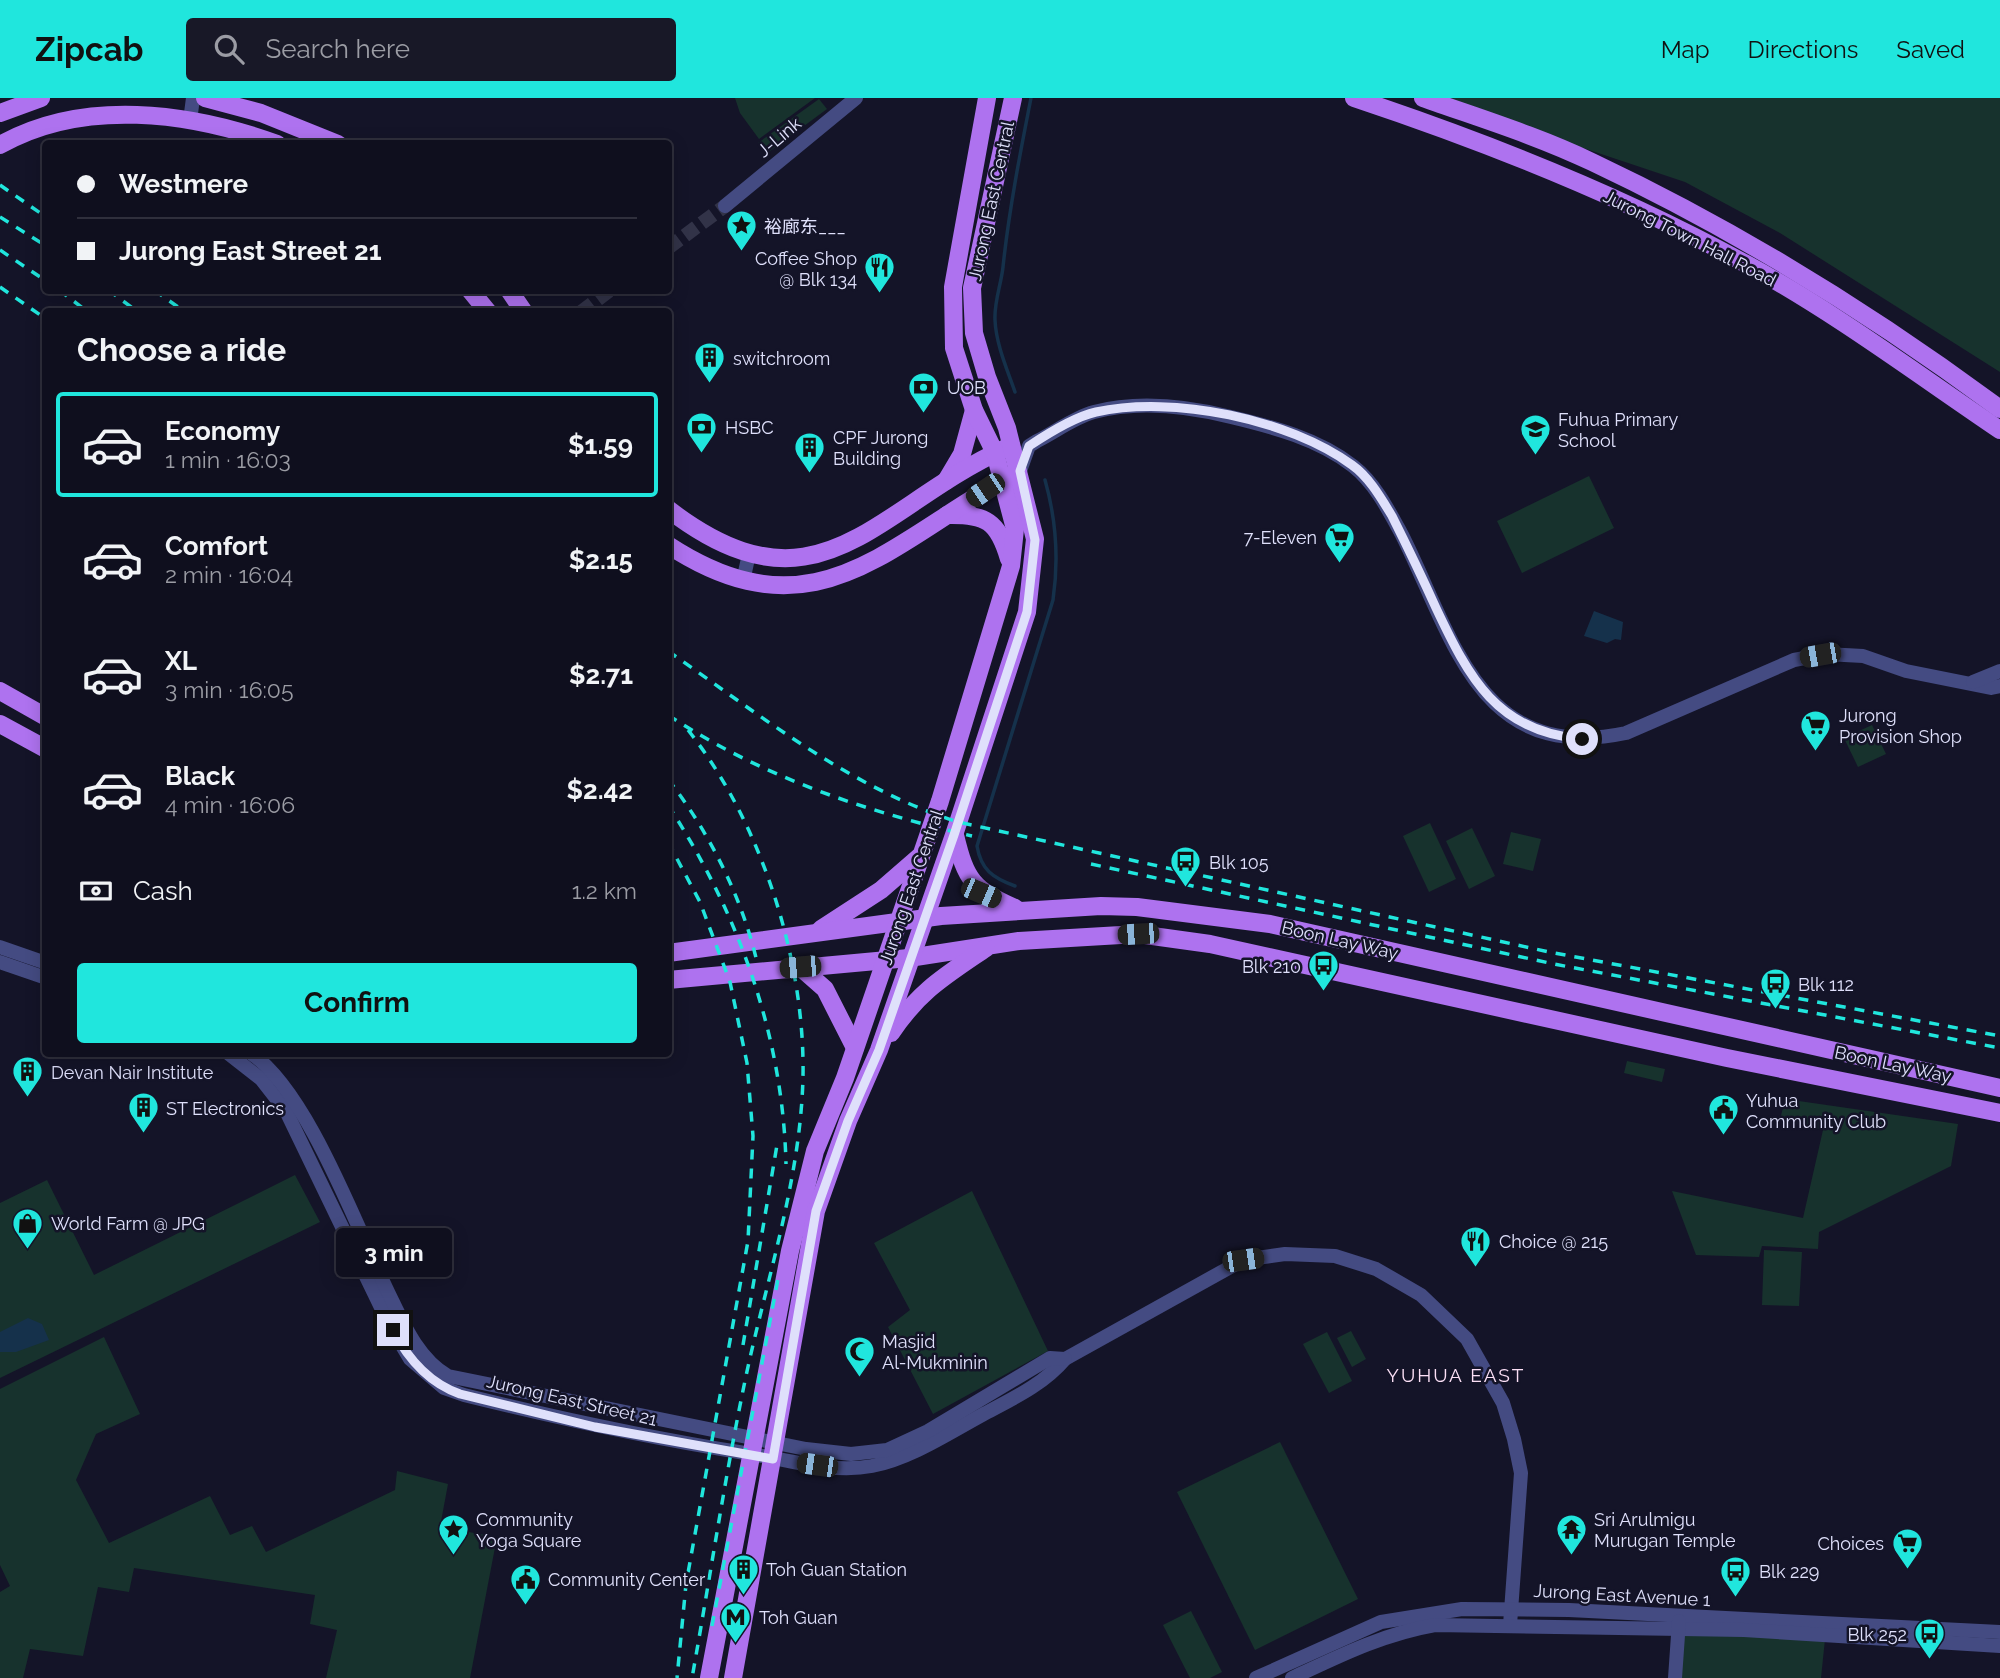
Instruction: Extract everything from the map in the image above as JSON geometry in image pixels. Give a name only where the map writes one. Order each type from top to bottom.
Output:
[{"type":"main road","points":[[0,103],[2,98]]},
{"type":"main road","points":[[75,98],[86,111],[97,114],[198,121],[263,140]]},
{"type":"main road","points":[[209,98],[256,105],[330,140]]},
{"type":"main road","name":"Jurong East Central","points":[[709,1678],[790,1251],[815,1151],[855,1048],[922,854],[997,620],[1011,566],[1015,529],[995,453],[974,410],[954,348],[951,319],[953,287],[987,98]]},
{"type":"main road","name":"Jurong East Central","points":[[733,1678],[816,1211],[848,1121],[879,1050],[954,835],[1027,612],[1035,540],[1020,471],[1021,446],[974,334],[972,288],[1013,98]]},
{"type":"main road","name":"Jurong Town Hall Road","points":[[1354,98],[1509,153],[1682,230],[1751,266],[1862,334],[2000,430]]},
{"type":"main road","name":"Jurong Town Hall Road","points":[[1423,98],[1591,161],[1792,268],[1872,318],[2000,409]]},
{"type":"main road","points":[[0,113],[34,100],[39,115],[37,127]]},
{"type":"main road","points":[[0,145],[37,127],[97,114]]},
{"type":"main road","points":[[1682,230],[1682,218],[1686,211]]},
{"type":"main road","points":[[473,294],[485,308]]},
{"type":"main road","points":[[1975,391],[1986,409],[1981,417]]},
{"type":"main road","points":[[945,483],[962,454],[974,410]]},
{"type":"main road","points":[[672,512],[718,543],[757,556],[804,557],[834,549],[867,534],[995,453],[1021,446]]},
{"type":"main road","points":[[672,547],[710,569],[763,585],[788,585],[835,578],[877,561],[1020,471]]},
{"type":"main road","points":[[947,516],[971,514],[986,520],[1000,534],[1011,566]]},
{"type":"main road","points":[[0,691],[42,714]]},
{"type":"main road","points":[[0,724],[42,747]]},
{"type":"main road","points":[[954,835],[960,859],[981,893],[1018,910]]},
{"type":"main road","points":[[814,933],[881,890],[922,854]]},
{"type":"main road","name":"Boon Lay Way","points":[[672,952],[924,918],[1018,910],[1137,907],[1246,920],[2000,1088]]},
{"type":"main road","name":"Boon Lay Way","points":[[672,980],[909,958],[989,946],[1138,934],[1210,944],[1714,1055],[2000,1113]]},
{"type":"main road","points":[[879,1050],[911,1003],[942,977],[989,946]]},
{"type":"main road","points":[[800,967],[825,989],[855,1048]]},
{"type":"street","points":[[193,98],[198,121]]},
{"type":"street","points":[[198,121],[209,98]]},
{"type":"street","name":"J-Link","points":[[725,206],[856,98]]},
{"type":"street","points":[[1021,446],[1093,412],[1160,406],[1196,409],[1266,426],[1322,446],[1355,467],[1380,495],[1466,669],[1489,699],[1518,722],[1556,737],[1604,738],[1626,733],[1794,660],[1826,654],[1863,656],[1906,671],[1973,682],[1991,688],[2000,686]]},
{"type":"street","points":[[743,581],[757,556]]},
{"type":"street","points":[[757,556],[763,585]]},
{"type":"street","points":[[1973,682],[2000,671]]},
{"type":"street","points":[[0,947],[42,962]]},
{"type":"street","points":[[0,962],[42,977]]},
{"type":"street","name":"Jurong East Street 21","points":[[233,1057],[261,1079],[286,1111],[410,1359],[444,1388],[595,1427],[750,1454],[774,1450],[850,1454],[887,1450],[928,1431],[1050,1358],[1065,1359],[1243,1260],[1285,1254],[1335,1256],[1376,1269],[1421,1295],[1467,1339],[1503,1403],[1521,1473],[1510,1625]]},
{"type":"street","name":"Jurong East Street 21","points":[[255,1057],[285,1086],[300,1110],[404,1324],[422,1353],[442,1372],[485,1386],[753,1436],[774,1450]]},
{"type":"street","name":"Jurong East Avenue 1","points":[[1256,1678],[1399,1617],[1462,1609],[1511,1609],[2000,1646]]},
{"type":"street","points":[[1675,1678],[1679,1622]]},
{"type":"street","name":"Jurong East Avenue 1","points":[[1292,1678],[1364,1644],[1401,1631],[1435,1625],[1679,1622],[2000,1632]]},
{"type":"green space","points":[[735,98],[815,98],[759,139],[740,113]]},
{"type":"green space","points":[[1433,98],[2000,98],[2000,372],[1780,233],[1685,182]]},
{"type":"green space","points":[[819,99],[827,109],[766,154],[758,143]]},
{"type":"green space","points":[[1589,476],[1614,528],[1522,573],[1497,521]]},
{"type":"green space","points":[[1872,725],[1886,754],[1858,767],[1844,738]]},
{"type":"green space","points":[[1430,823],[1456,879],[1429,892],[1403,836]]},
{"type":"green space","points":[[1472,828],[1495,876],[1469,889],[1446,841]]},
{"type":"green space","points":[[1511,832],[1541,839],[1533,871],[1503,864]]},
{"type":"green space","points":[[1627,1061],[1665,1069],[1662,1082],[1624,1073]]},
{"type":"green space","points":[[1785,1099],[1958,1124],[1951,1166],[1819,1232],[1818,1249],[1762,1246],[1759,1257],[1696,1255],[1672,1191],[1803,1218],[1823,1130],[1780,1120]]},
{"type":"green space","points":[[295,1175],[320,1222],[0,1378],[0,1203],[47,1180],[94,1275]]},
{"type":"green space","points":[[972,1191],[1048,1351],[933,1414],[888,1327],[910,1310],[874,1243]]},
{"type":"green space","points":[[1764,1250],[1802,1252],[1799,1306],[1762,1305]]},
{"type":"green space","points":[[1351,1331],[1366,1359],[1352,1367],[1337,1338]]},
{"type":"green space","points":[[1327,1332],[1352,1381],[1329,1393],[1303,1344]]},
{"type":"green space","points":[[104,1337],[140,1414],[96,1434],[76,1480],[109,1543],[210,1496],[230,1535],[252,1526],[266,1552],[395,1490],[397,1471],[448,1484],[440,1527],[497,1537],[470,1678],[326,1678],[337,1630],[310,1624],[315,1595],[134,1568],[129,1592],[98,1587],[83,1656],[30,1649],[23,1678],[0,1678],[0,1592],[10,1586],[0,1565],[0,1389]]},
{"type":"green space","points":[[1280,1442],[1358,1599],[1255,1650],[1177,1492]]},
{"type":"green space","points":[[1191,1611],[1222,1672],[1210,1678],[1190,1678],[1163,1625]]},
{"type":"green space","points":[[1678,1628],[1825,1639],[1821,1678],[1677,1678]]},
{"type":"water","points":[[1594,611],[1623,622],[1621,640],[1615,639],[1607,643],[1584,636]]},
{"type":"water","points":[[28,1318],[42,1324],[49,1340],[16,1352],[0,1352],[0,1332]]},
{"type":"waterway","points":[[1015,392],[1000,347],[995,313],[1031,98]]},
{"type":"waterway","points":[[1015,886],[989,872],[977,846],[1053,600],[1055,539],[1045,480]]},
{"type":"tunnel","points":[[672,245],[725,206]]},
{"type":"tunnel","points":[[586,308],[605,294]]},
{"type":"railway","points":[[0,185],[42,214]]},
{"type":"railway","points":[[0,217],[42,243]]},
{"type":"railway","points":[[0,250],[42,278]]},
{"type":"railway","points":[[0,287],[42,316]]},
{"type":"railway","points":[[64,294],[83,308]]},
{"type":"railway","points":[[113,294],[133,308]]},
{"type":"railway","points":[[160,294],[179,308]]},
{"type":"railway","points":[[672,654],[843,770],[918,808],[958,822],[1549,952],[2000,1036]]},
{"type":"railway","points":[[672,717],[740,757],[777,774],[853,803],[972,836]]},
{"type":"railway","points":[[688,730],[714,766],[737,806],[774,894],[787,939],[796,986],[802,1031],[803,1076],[801,1114],[790,1189],[738,1414],[692,1678]]},
{"type":"railway","points":[[672,784],[697,821],[722,866],[743,913],[757,962]]},
{"type":"railway","points":[[672,812],[716,888],[752,976],[776,1069],[786,1164]]},
{"type":"railway","points":[[672,850],[700,902],[730,982],[747,1063],[753,1136],[748,1241],[686,1584],[677,1678]]},
{"type":"railway","points":[[1091,864],[1554,964],[2000,1048]]},
{"type":"railway","points":[[743,1345],[777,1145]]},
{"type":"railway","points":[[712,1626],[778,1279]]},
{"type":"place","name":"裕廊东___","points":[[741,253]]},
{"type":"place","name":"Coffee Shop @ Blk 134","points":[[880,295]]},
{"type":"place","name":"switchroom","points":[[710,385]]},
{"type":"place","name":"UOB","points":[[924,414]]},
{"type":"place","name":"HSBC","points":[[702,454]]},
{"type":"place","name":"Fuhua Primary School","points":[[1535,456]]},
{"type":"place","name":"CPF Jurong Building","points":[[810,474]]},
{"type":"place","name":"7-Eleven","points":[[1340,564]]},
{"type":"place","name":"Jurong Provision Shop","points":[[1816,752]]},
{"type":"place","name":"Blk 105","points":[[1186,889]]},
{"type":"place","name":"Blk 210","points":[[1324,993]]},
{"type":"place","name":"Blk 112","points":[[1775,1011]]},
{"type":"place","name":"Devan Nair Institute","points":[[28,1099]]},
{"type":"place","name":"ST Electronics","points":[[143,1135]]},
{"type":"place","name":"Yuhua Community Club","points":[[1723,1137]]},
{"type":"place","name":"World Farm @ JPG","points":[[28,1250]]},
{"type":"place","name":"Choice @ 215","points":[[1476,1268]]},
{"type":"place","name":"Masjid Al-Mukminin","points":[[859,1378]]},
{"type":"place","name":"Community Yoga Square","points":[[453,1556]]},
{"type":"place","name":"Sri Arulmigu Murugan Temple","points":[[1571,1556]]},
{"type":"place","name":"Choices","points":[[1907,1570]]},
{"type":"place","name":"Toh Guan Station","points":[[743,1596]]},
{"type":"place","name":"Blk 229","points":[[1736,1598]]},
{"type":"place","name":"Community Center","points":[[525,1606]]},
{"type":"place","name":"Toh Guan","points":[[736,1644]]},
{"type":"place","name":"Blk 252","points":[[1930,1661]]},
{"type":"district","name":"YUHUA EAST","points":[[1456,1375]]},
{"type":"route","points":[[393,1330],[410,1359],[444,1388],[460,1394],[595,1427],[773,1459],[816,1211],[848,1121],[879,1050],[906,966],[954,835],[1027,612],[1035,540],[1020,471],[1029,446],[1093,412],[1160,406],[1196,409],[1288,433],[1322,446],[1355,467],[1380,495],[1409,548],[1466,669],[1489,699],[1518,722],[1556,737],[1582,739]]}]
